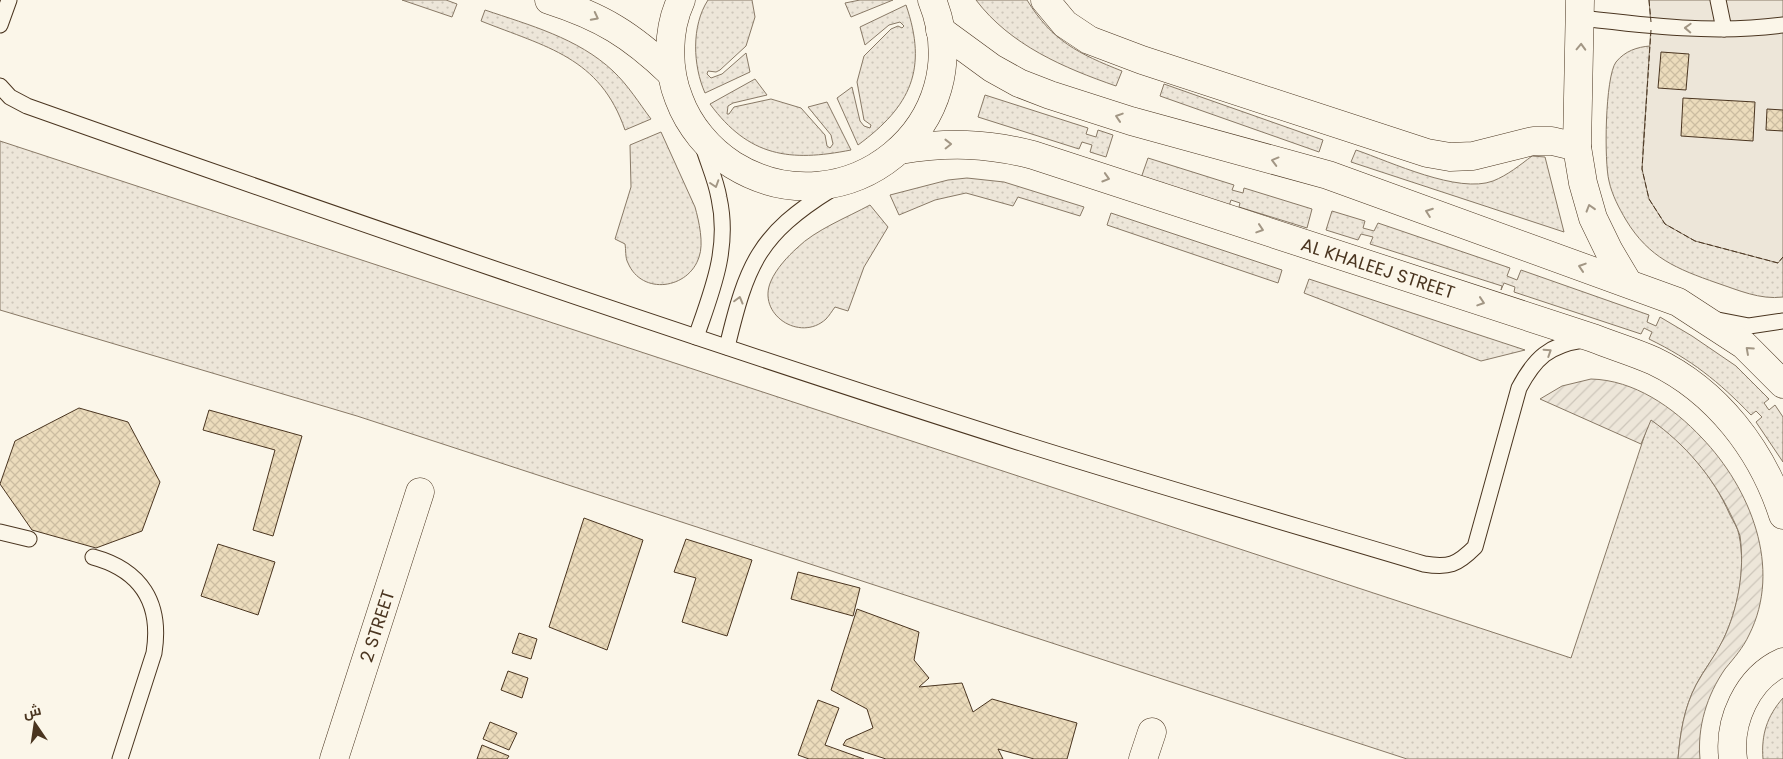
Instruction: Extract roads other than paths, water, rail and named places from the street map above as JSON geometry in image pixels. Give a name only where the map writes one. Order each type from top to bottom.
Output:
[{"type":"main road","points":[[550,0],[585,12],[615,28],[643,46],[671,73]]},
{"type":"main road","points":[[681,0],[676,9],[670,41],[671,73],[683,110],[700,137],[723,159],[757,178],[779,185],[811,187],[842,183],[869,172],[900,150],[921,124],[936,95],[942,63],[940,30],[932,0]]},
{"type":"main road","points":[[1045,0],[1065,24],[1089,40],[1142,60],[1427,153],[1450,157],[1474,156],[1534,141],[1552,141],[1577,147]]},
{"type":"main road","points":[[1581,9],[1577,147],[1583,183],[1593,218],[1628,283]]},
{"type":"main road","points":[[940,30],[992,68],[1019,83],[1050,95],[1131,121],[1328,175],[1678,302],[1744,346],[1783,384]]},
{"type":"main road","name":"AL KHALEEJ STREET","points":[[900,150],[937,144],[969,143],[1003,147],[1033,155],[1593,338],[1654,362],[1693,385],[1727,416],[1755,452],[1776,492],[1783,515]]},
{"type":"main road","name":"2 STREET","points":[[334,759],[420,492]]},
{"type":"main road","points":[[1733,759],[1731,748],[1734,723],[1744,699],[1760,679],[1782,658]]},
{"type":"main road","points":[[1143,759],[1152,732]]},
{"type":"lane","points":[[0,25],[8,0]]},
{"type":"lane","points":[[1718,0],[1724,29]]},
{"type":"lane","points":[[1581,9],[1651,26],[1724,29],[1783,25]]},
{"type":"lane","points":[[0,86],[10,98],[36,110],[398,238],[1023,443],[1424,564],[1443,567],[1461,561],[1475,547],[1520,388],[1530,368],[1545,353],[1565,342],[1593,338]]},
{"type":"lane","points":[[696,337],[716,281],[722,251],[723,223],[719,197],[700,137]]},
{"type":"lane","points":[[727,347],[744,284],[751,266],[769,239],[791,216],[842,183]]},
{"type":"lane","points":[[1704,318],[1749,326],[1783,321]]},
{"type":"lane","points":[[0,532],[29,539]]},
{"type":"lane","points":[[93,557],[112,562],[134,578],[150,600],[156,617],[157,635],[154,653],[120,759]]}]
